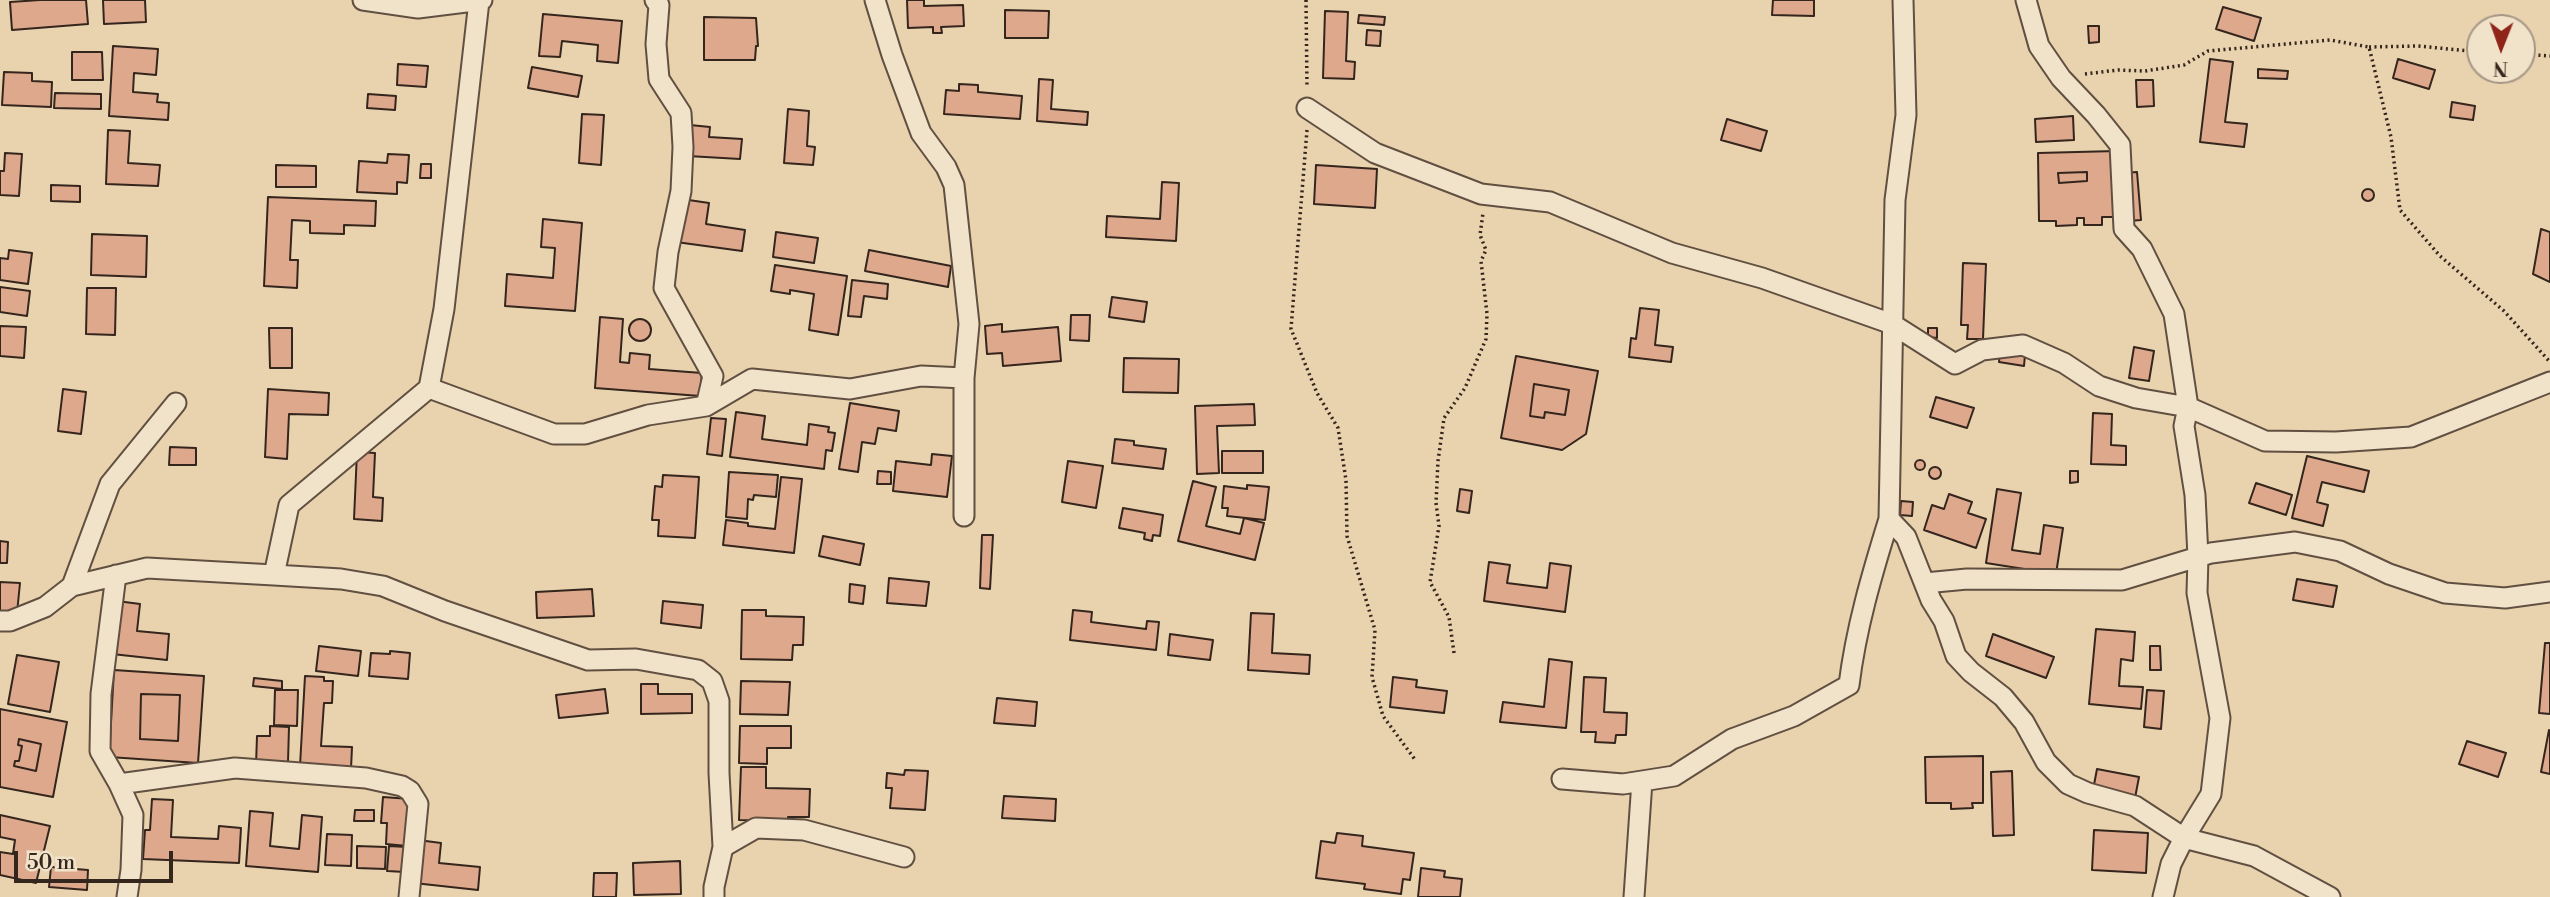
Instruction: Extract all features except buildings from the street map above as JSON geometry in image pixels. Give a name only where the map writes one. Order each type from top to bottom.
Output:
[{"type":"street","points":[[274,575],[289,505],[429,388],[444,309],[481,0],[418,8],[363,0]]},
{"type":"street","points":[[655,0],[659,5],[656,44],[659,79],[681,113],[683,147],[681,191],[668,251],[664,288],[713,376],[706,406]]},
{"type":"street","points":[[875,0],[921,133],[946,167],[954,185],[969,324],[964,378],[964,516]]},
{"type":"street","points":[[1562,779],[1623,784],[1674,776],[1732,739],[1794,716],[1849,685],[1854,645],[1889,519],[1895,200],[1906,115],[1903,0]]},
{"type":"street","points":[[2026,0],[2039,46],[2061,78],[2120,145],[2124,229],[2143,250],[2174,314],[2188,407],[2184,426],[2195,495],[2198,557],[2196,593],[2221,718],[2211,794],[2183,838],[2171,864],[2163,897]]},
{"type":"street","points":[[1307,108],[1375,153],[1481,194],[1550,202],[1672,253],[1762,278],[1892,324],[1955,364],[1982,350],[2022,345],[2064,363],[2099,386],[2136,398],[2188,407],[2266,441],[2336,442],[2411,437],[2550,382]]},
{"type":"street","points":[[429,388],[554,434],[585,434],[648,415],[706,406],[752,379],[850,389],[920,376],[964,378]]},
{"type":"street","points":[[72,586],[110,484],[176,402]]},
{"type":"street","points":[[1889,519],[1906,537],[1931,600],[1944,621],[1956,656],[1971,672],[2003,697],[2024,722],[2046,762],[2068,784],[2135,806],[2183,838],[2254,856],[2330,897]]},
{"type":"street","points":[[1925,583],[1967,579],[2122,580],[2211,553],[2295,542],[2340,551],[2389,574],[2445,593],[2505,598],[2550,592]]},
{"type":"street","points":[[0,621],[10,621],[45,607],[72,586],[147,568],[341,579],[383,586],[444,611],[587,660],[636,659],[698,670],[712,681],[719,701],[723,846],[714,897]]},
{"type":"street","points":[[116,575],[102,694],[100,751],[133,815],[127,897]]},
{"type":"street","points":[[119,784],[234,768],[366,778],[402,786],[410,791],[418,804],[409,897]]},
{"type":"street","points":[[1634,897],[1642,781]]},
{"type":"street","points":[[723,846],[756,828],[804,830],[904,857]]},
{"type":"path","points":[[1306,0],[1307,137],[1291,329],[1317,393],[1338,428],[1346,480],[1347,536],[1375,630],[1372,677],[1383,716],[1416,761]]},
{"type":"path","points":[[2061,78],[2094,72],[2145,71],[2184,65],[2208,51],[2330,40],[2369,47],[2418,46],[2466,51]]},
{"type":"path","points":[[2369,47],[2391,138],[2400,210],[2440,256],[2504,311],[2550,362]]},
{"type":"path","points":[[1454,653],[1449,617],[1430,582],[1439,526],[1436,503],[1444,418],[1465,388],[1486,339],[1487,314],[1481,261],[1486,250],[1480,235],[1483,206],[1481,194]]}]
